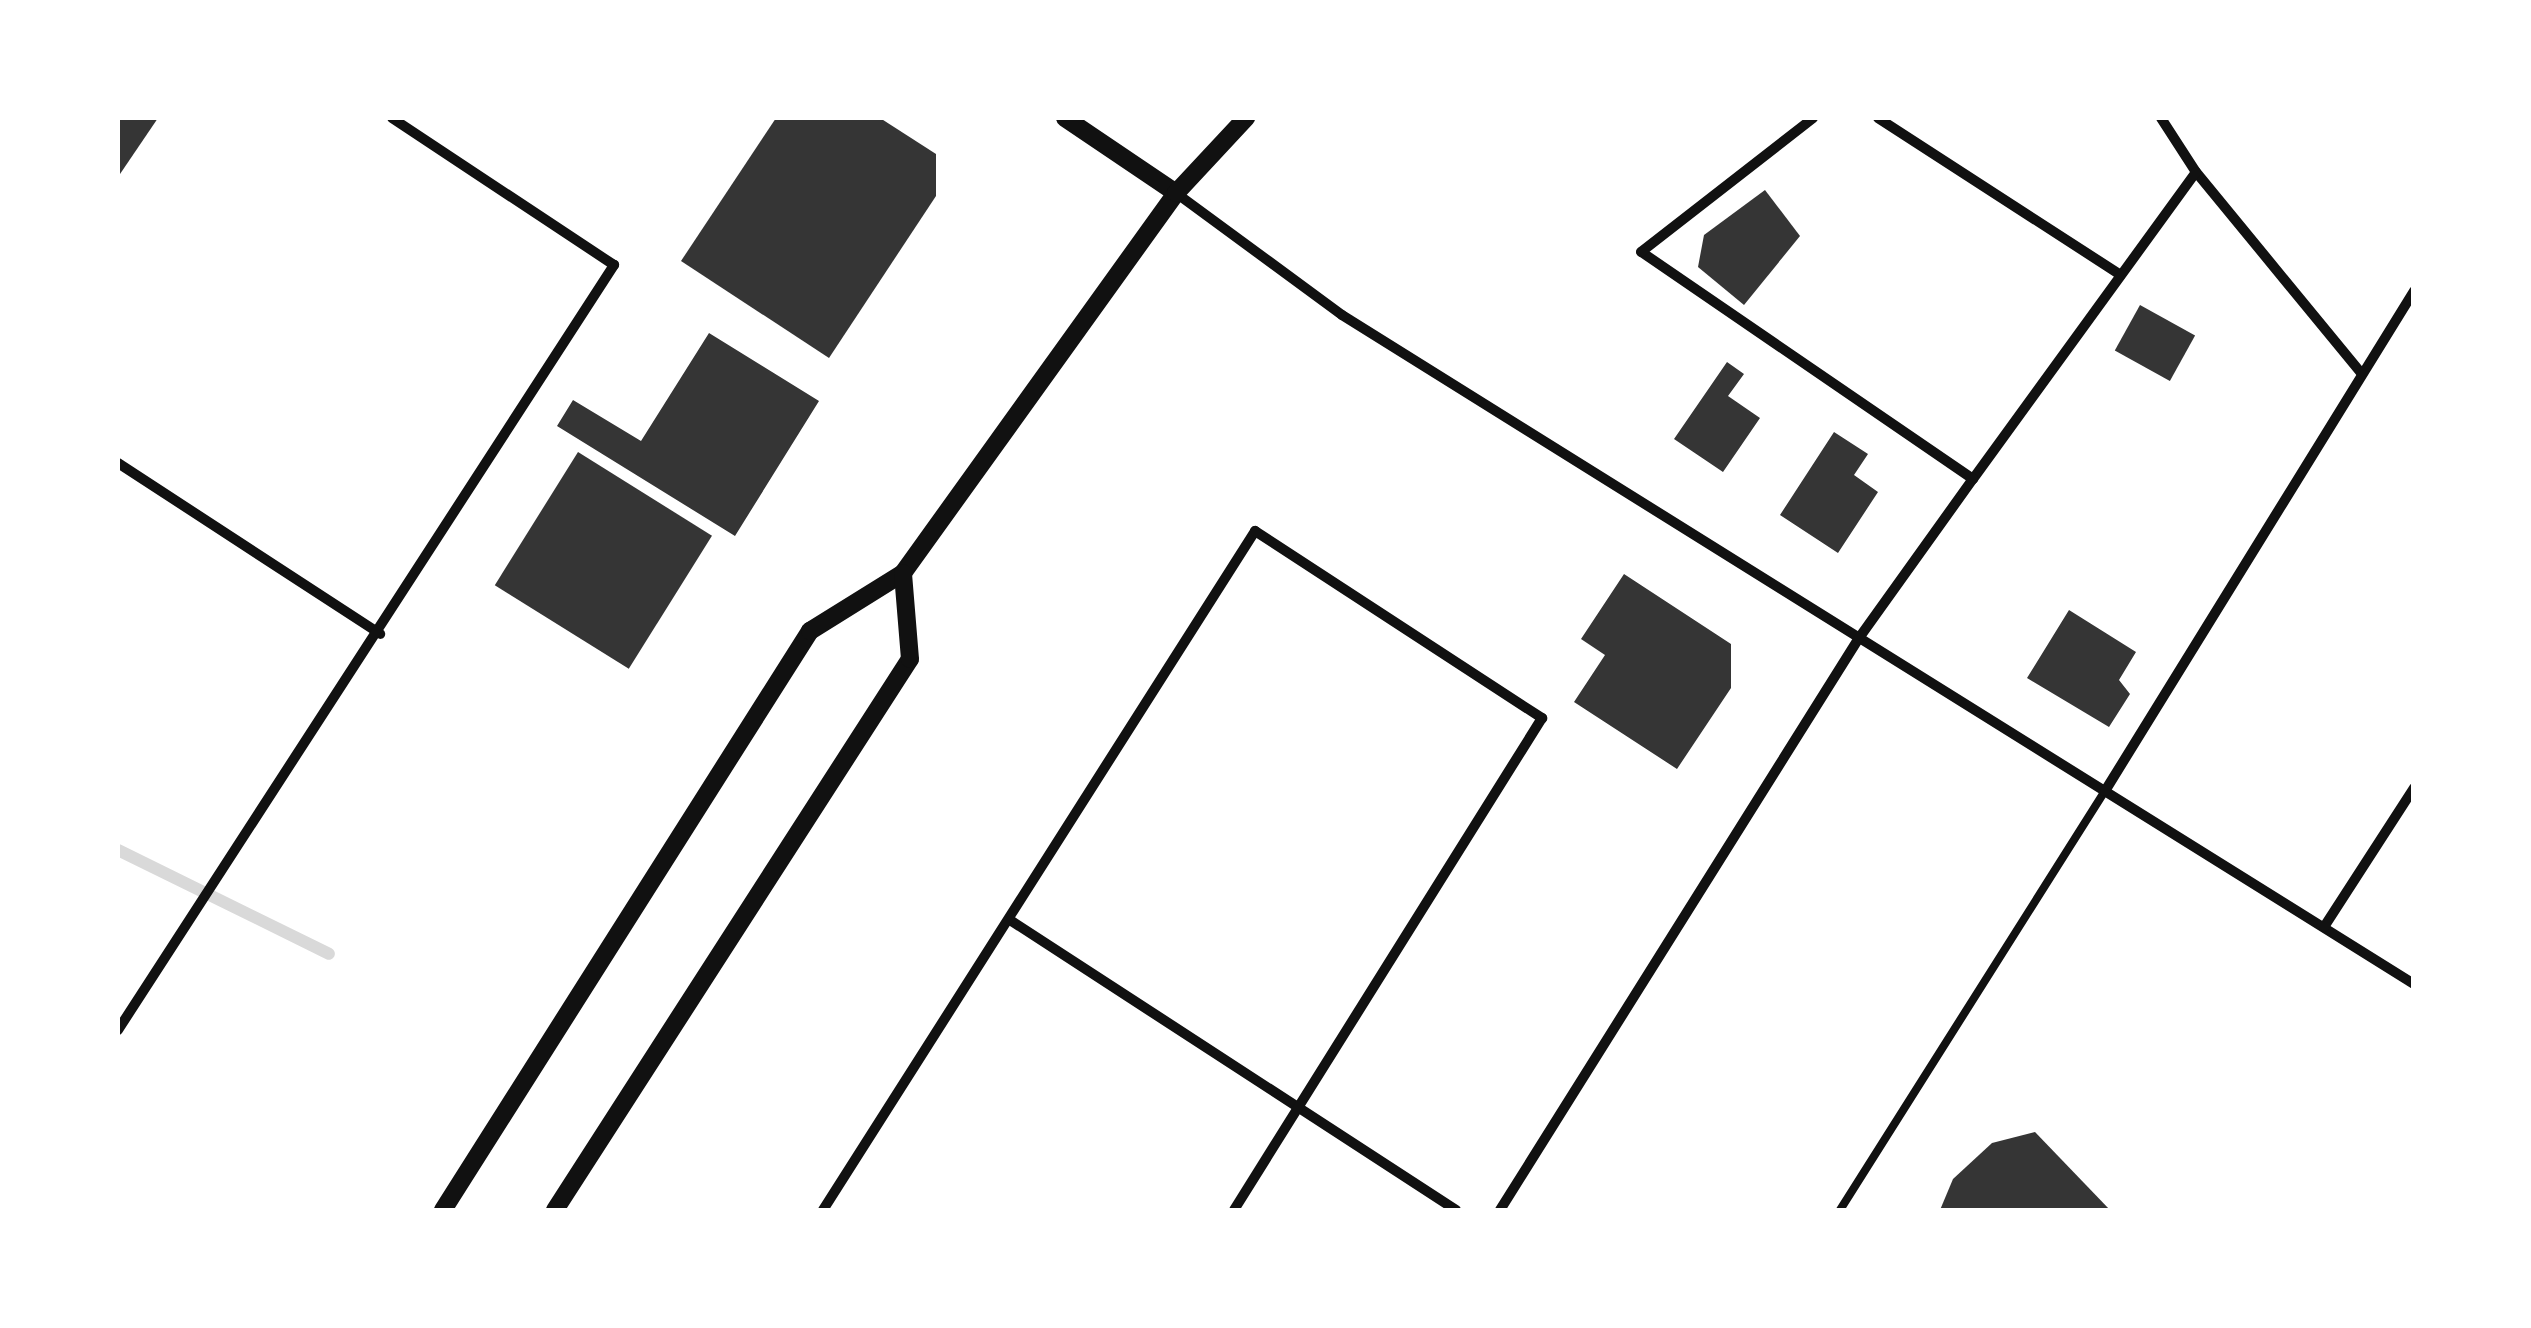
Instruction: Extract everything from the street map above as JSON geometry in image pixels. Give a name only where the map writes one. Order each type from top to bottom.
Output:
[{"type":"street","points":[[118,1030],[380,634],[614,265],[392,118]]},
{"type":"street","points":[[1065,118],[1342,315],[2414,984]]},
{"type":"street","points":[[443,1210],[511,1096],[810,631],[903,573],[1176,194],[1246,118]]},
{"type":"street","points":[[1813,118],[1641,252],[1973,479]]},
{"type":"street","points":[[1878,118],[2121,275]]},
{"type":"street","points":[[2162,118],[2196,172],[2362,374]]},
{"type":"street","points":[[1500,1210],[1859,638],[2196,172]]},
{"type":"street","points":[[2104,791],[2414,290]]},
{"type":"street","points":[[118,463],[380,634]]},
{"type":"street","points":[[823,1210],[1255,531],[1542,718],[1234,1210]]},
{"type":"street","points":[[557,1210],[910,659],[903,573]]},
{"type":"street","points":[[2324,928],[2414,788]]},
{"type":"street","points":[[1010,920],[1456,1210]]},
{"type":"street","points":[[431,1210],[511,1096]]},
{"type":"lane","points":[[1840,1210],[2104,791]]},
{"type":"building","points":[[118,118],[158,118],[118,177]]},
{"type":"building","points":[[776,118],[880,118],[936,154],[936,196],[829,358],[681,261]]},
{"type":"building","points":[[1765,190],[1800,236],[1744,305],[1698,267],[1704,235]]},
{"type":"building","points":[[2140,305],[2195,336],[2170,381],[2115,350]]},
{"type":"building","points":[[709,333],[819,401],[735,536],[557,426],[573,400],[641,441]]},
{"type":"building","points":[[1727,362],[1744,374],[1728,396],[1760,418],[1723,472],[1674,439]]},
{"type":"building","points":[[1834,432],[1868,454],[1854,475],[1878,492],[1838,553],[1780,515]]},
{"type":"building","points":[[578,452],[712,536],[629,669],[495,585]]},
{"type":"building","points":[[1624,574],[1731,644],[1731,688],[1677,769],[1574,702],[1605,655],[1581,639]]},
{"type":"building","points":[[2069,610],[2136,652],[2119,680],[2130,694],[2109,727],[2027,678]]},
{"type":"building","points":[[2035,1132],[2110,1210],[1940,1210],[1953,1179],[1992,1143]]},
{"type":"waterway","points":[[118,850],[329,954]]}]
